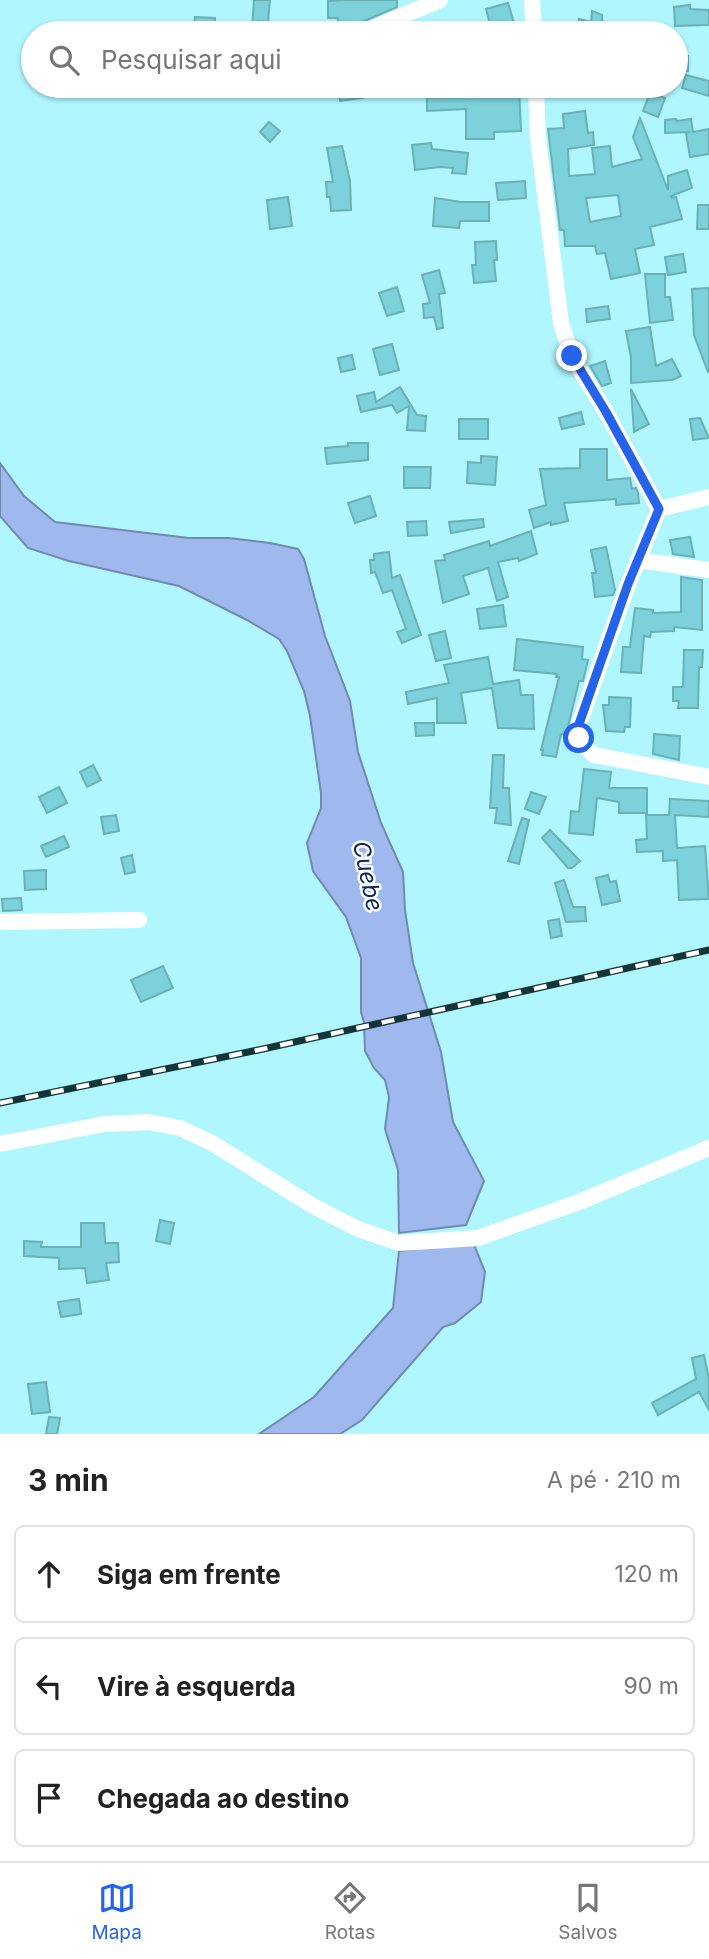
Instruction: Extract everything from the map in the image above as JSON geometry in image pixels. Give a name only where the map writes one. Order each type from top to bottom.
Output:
[{"type":"street","points":[[390,21],[440,0]]},
{"type":"street","points":[[532,0],[533,21]]},
{"type":"street","points":[[536,98],[538,138],[561,323],[572,356],[659,509]]},
{"type":"street","points":[[659,509],[709,497]]},
{"type":"street","points":[[659,509],[579,724],[579,738],[584,748],[594,755],[709,778]]},
{"type":"street","points":[[638,560],[709,570]]},
{"type":"street","points":[[0,922],[139,920]]},
{"type":"street","points":[[0,1144],[105,1124],[148,1122],[180,1128],[212,1143],[313,1206],[358,1229],[399,1243],[478,1238],[579,1202],[709,1148]]},
{"type":"water","name":"Cuebe","points":[[0,463],[24,496],[55,522],[189,538],[229,538],[298,549],[304,559],[325,636],[350,701],[358,752],[381,823],[403,872],[405,910],[413,963],[441,1052],[453,1122],[484,1181],[466,1225],[399,1233],[398,1170],[385,1129],[389,1097],[385,1080],[374,1068],[365,1051],[361,1012],[361,958],[346,917],[313,871],[307,843],[321,808],[321,793],[310,716],[304,691],[287,651],[279,639],[179,586],[69,561],[28,548],[0,516]]},
{"type":"water","points":[[473,1242],[485,1272],[481,1302],[455,1323],[443,1327],[362,1420],[340,1434],[259,1434],[314,1397],[393,1308],[399,1251]]},
{"type":"building","points":[[254,0],[270,0],[268,21],[253,21]]},
{"type":"building","points":[[397,0],[397,7],[365,21],[338,21],[338,18],[328,18],[328,1]]},
{"type":"building","points":[[508,3],[513,21],[489,21],[486,9]]},
{"type":"building","points":[[690,5],[690,9],[709,10],[709,25],[688,26],[688,21],[675,21],[674,7]]},
{"type":"building","points":[[592,11],[602,15],[602,21],[591,21]]},
{"type":"building","points":[[195,17],[215,18],[215,21],[195,21]]},
{"type":"building","points":[[688,76],[709,81],[709,96],[688,90]]},
{"type":"building","points":[[340,98],[363,98],[340,101]]},
{"type":"building","points":[[427,98],[520,98],[521,131],[494,132],[494,139],[466,139],[466,109],[427,111]]},
{"type":"building","points":[[648,98],[665,98],[658,117],[643,111]]},
{"type":"building","points":[[585,111],[588,133],[593,132],[594,145],[568,149],[569,176],[595,174],[592,148],[610,146],[612,167],[642,159],[633,137],[640,118],[668,190],[668,176],[687,170],[692,188],[671,196],[676,197],[682,219],[650,227],[654,245],[635,249],[640,273],[611,279],[605,253],[597,254],[595,246],[565,246],[564,230],[560,230],[548,129],[564,128],[563,114]],"holes":[[[618,195],[621,216],[590,222],[586,198]]]},
{"type":"building","points":[[691,119],[693,132],[709,129],[709,154],[690,157],[686,133],[690,132],[665,133],[665,120]]},
{"type":"building","points":[[269,122],[280,131],[270,142],[260,132]]},
{"type":"building","points":[[431,143],[432,149],[468,153],[466,174],[452,173],[453,168],[415,170],[412,145]]},
{"type":"building","points":[[342,146],[350,181],[351,210],[331,211],[326,182],[333,182],[327,148]]},
{"type":"building","points":[[525,181],[526,198],[498,200],[496,183]]},
{"type":"building","points":[[288,197],[292,226],[270,229],[267,200]]},
{"type":"building","points":[[435,198],[489,202],[489,221],[460,221],[459,228],[433,226]]},
{"type":"building","points":[[698,205],[709,205],[709,229],[697,229]]},
{"type":"building","points":[[496,241],[496,281],[474,283],[472,265],[476,265],[475,242]]},
{"type":"building","points":[[683,254],[686,272],[668,275],[665,257]]},
{"type":"building","points":[[439,270],[445,293],[439,294],[443,328],[437,329],[434,317],[424,318],[423,304],[430,303],[422,275]]},
{"type":"building","points":[[645,274],[665,274],[665,297],[670,297],[673,320],[650,323]]},
{"type":"building","points":[[397,287],[404,311],[387,316],[379,293]]},
{"type":"building","points":[[709,288],[708,372],[694,335],[692,289]]},
{"type":"building","points":[[608,306],[610,319],[587,322],[586,309]]},
{"type":"building","points":[[650,327],[656,366],[672,359],[681,376],[672,380],[631,383],[631,358],[626,331]]},
{"type":"building","points":[[392,344],[399,370],[380,375],[373,349]]},
{"type":"building","points":[[352,355],[355,369],[341,372],[338,358]]},
{"type":"building","points":[[605,361],[611,383],[602,386],[590,366]]},
{"type":"building","points":[[400,387],[417,415],[426,416],[425,431],[407,430],[409,406],[397,413],[392,405],[361,412],[357,396],[374,392],[376,402]]},
{"type":"building","points":[[631,389],[649,424],[634,432]]},
{"type":"building","points":[[581,412],[584,424],[562,429],[559,418]]},
{"type":"building","points":[[700,418],[709,438],[693,440],[690,419]]},
{"type":"building","points":[[459,419],[488,419],[488,439],[459,439]]},
{"type":"building","points":[[348,443],[368,443],[368,460],[327,464],[325,448],[348,446]]},
{"type":"building","points":[[580,449],[607,449],[607,480],[630,478],[632,489],[636,488],[638,493],[639,503],[616,505],[616,499],[564,503],[568,521],[551,525],[551,522],[534,528],[529,510],[546,505],[540,469],[580,468]]},
{"type":"building","points":[[481,456],[497,457],[495,485],[467,483],[468,462],[481,463]]},
{"type":"building","points":[[404,467],[431,467],[430,488],[404,488]]},
{"type":"building","points":[[370,496],[376,516],[355,523],[348,503]]},
{"type":"building","points":[[483,519],[484,527],[451,533],[449,522]]},
{"type":"building","points":[[426,521],[427,535],[408,536],[407,522]]},
{"type":"building","points":[[531,531],[537,554],[519,561],[518,558],[498,562],[508,597],[497,601],[488,568],[463,576],[469,594],[443,603],[435,561],[445,560],[444,555],[489,541],[490,546]]},
{"type":"building","points":[[690,537],[694,557],[673,554],[670,540]]},
{"type":"building","points":[[606,547],[615,590],[613,595],[595,597],[592,573],[596,573],[591,550]]},
{"type":"building","points":[[389,552],[392,578],[400,575],[421,635],[402,643],[397,632],[406,629],[392,590],[383,593],[375,572],[371,573],[370,560],[374,560],[374,554]]},
{"type":"building","points":[[681,577],[702,580],[702,630],[674,627],[674,631],[651,632],[650,637],[644,636],[641,673],[621,672],[623,647],[630,647],[635,608],[653,610],[653,613],[681,612]]},
{"type":"building","points":[[503,605],[506,626],[480,629],[477,609]]},
{"type":"building","points":[[445,631],[451,658],[436,661],[429,635]]},
{"type":"building","points":[[517,639],[583,647],[582,659],[588,660],[583,681],[579,681],[566,735],[561,734],[556,757],[542,755],[541,750],[559,677],[556,677],[557,674],[514,670]]},
{"type":"building","points":[[684,650],[703,650],[702,667],[699,667],[698,708],[678,708],[679,701],[673,701],[673,687],[683,687]]},
{"type":"building","points":[[488,657],[493,684],[519,680],[521,695],[533,695],[534,729],[498,728],[492,688],[461,693],[466,723],[437,723],[437,698],[408,704],[406,692],[449,683],[444,665]]},
{"type":"building","points":[[609,697],[631,698],[630,727],[625,727],[624,732],[606,731],[603,705],[609,705]]},
{"type":"building","points":[[415,723],[434,723],[434,735],[416,736]]},
{"type":"building","points":[[654,734],[680,736],[679,760],[653,754]]},
{"type":"building","points":[[493,755],[504,755],[503,788],[509,788],[511,825],[495,823],[497,808],[490,808]]},
{"type":"building","points":[[93,765],[101,780],[87,787],[80,772]]},
{"type":"building","points":[[584,769],[611,772],[609,788],[647,788],[647,813],[619,813],[619,802],[597,798],[593,835],[569,833],[571,811],[579,812]]},
{"type":"building","points":[[59,787],[67,803],[47,813],[39,797]]},
{"type":"building","points":[[531,792],[546,797],[539,814],[525,809]]},
{"type":"building","points":[[670,799],[709,801],[709,817],[675,815],[677,848],[705,846],[709,899],[679,900],[677,860],[663,861],[663,851],[637,852],[636,840],[647,839],[646,815],[669,815]]},
{"type":"building","points":[[116,815],[119,831],[104,834],[101,817]]},
{"type":"building","points":[[522,818],[529,820],[519,864],[508,861]]},
{"type":"building","points":[[550,830],[580,861],[572,868],[568,868],[542,838]]},
{"type":"building","points":[[64,836],[69,847],[46,857],[41,846]]},
{"type":"building","points":[[132,855],[135,872],[125,874],[121,858]]},
{"type":"building","points":[[46,870],[46,889],[25,890],[24,871]]},
{"type":"building","points":[[608,875],[610,882],[616,881],[620,901],[602,905],[596,878]]},
{"type":"building","points":[[564,880],[573,907],[585,907],[586,921],[566,922],[555,883]]},
{"type":"building","points":[[21,898],[22,910],[3,911],[2,899]]},
{"type":"building","points":[[559,919],[562,936],[551,938],[548,921]]},
{"type":"building","points":[[163,966],[173,988],[141,1002],[131,980]]},
{"type":"building","points":[[160,1220],[174,1223],[170,1244],[156,1241]]},
{"type":"building","points":[[81,1223],[104,1223],[105,1243],[118,1243],[119,1262],[106,1263],[109,1280],[87,1283],[85,1268],[59,1269],[59,1258],[24,1256],[24,1241],[42,1242],[41,1247],[81,1247]]},
{"type":"building","points":[[79,1299],[81,1314],[61,1317],[58,1302]]},
{"type":"building","points":[[704,1355],[709,1379],[709,1410],[699,1392],[658,1415],[652,1403],[696,1379],[692,1358]]},
{"type":"building","points":[[46,1382],[50,1412],[32,1414],[28,1384]]},
{"type":"building","points":[[49,1417],[60,1418],[57,1434],[46,1434]]},
{"type":"railway","points":[[0,1103],[263,1049],[709,950]]},
{"type":"route","points":[[572,356],[659,509],[628,584],[579,724],[579,738]]}]
